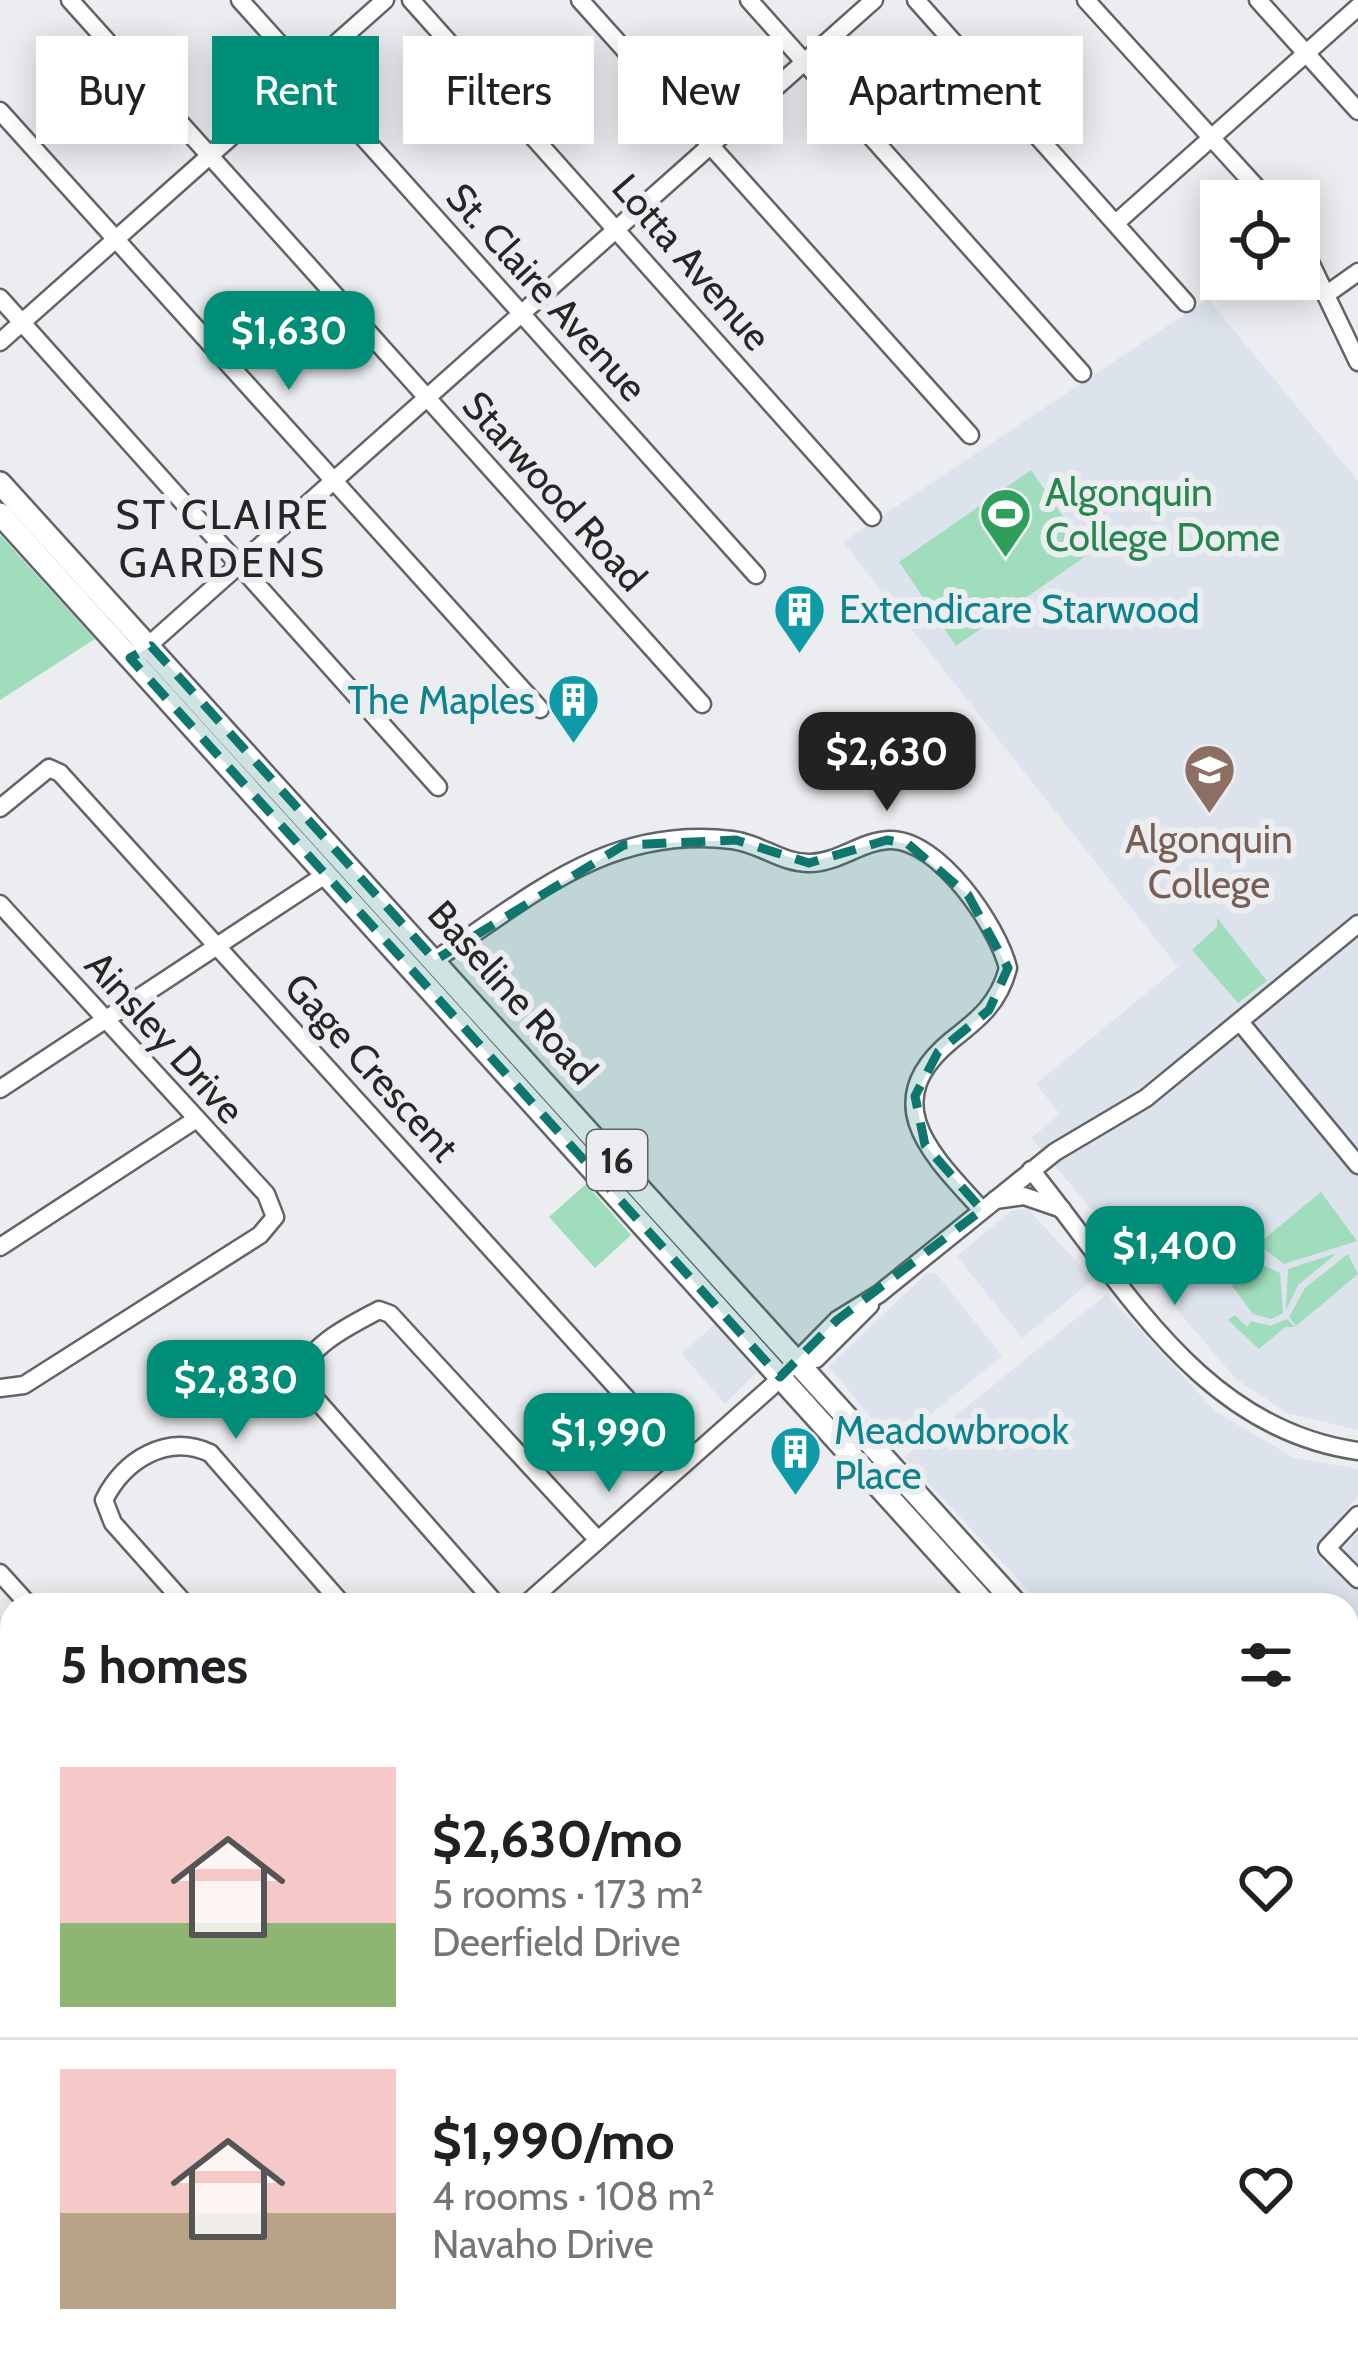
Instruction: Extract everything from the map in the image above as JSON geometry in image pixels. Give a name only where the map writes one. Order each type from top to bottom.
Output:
[{"type":"main road","name":"Baseline Road","points":[[0,483],[1006,1593]]},
{"type":"main road","name":"Baseline Road","points":[[0,514],[975,1593]]},
{"type":"street","name":"Starwood Road","points":[[70,0],[702,704]]},
{"type":"street","name":"St. Claire Avenue","points":[[239,0],[271,36]]},
{"type":"street","points":[[344,36],[385,0]]},
{"type":"street","name":"Lotta Avenue","points":[[411,0],[872,517]]},
{"type":"street","points":[[580,0],[970,435]]},
{"type":"street","points":[[749,0],[1082,373]]},
{"type":"street","points":[[130,658],[151,646],[242,566],[874,0]]},
{"type":"street","points":[[916,0],[1186,304]]},
{"type":"street","points":[[1086,0],[1250,180]]},
{"type":"street","points":[[1258,0],[1358,111]]},
{"type":"street","points":[[1117,222],[1358,7]]},
{"type":"street","points":[[0,111],[540,709]]},
{"type":"street","points":[[0,342],[223,144]]},
{"type":"street","name":"St. Claire Avenue","points":[[368,144],[756,575]]},
{"type":"street","points":[[1327,294],[1358,272]]},
{"type":"street","points":[[1320,280],[1358,362]]},
{"type":"street","points":[[0,298],[437,787]]},
{"type":"street","name":"Gage Crescent","points":[[0,808],[39,772],[49,768],[61,773],[685,1463]]},
{"type":"street","points":[[435,960],[571,871],[624,845],[673,838],[736,840],[809,863],[838,859],[887,840],[908,844],[947,871],[968,895],[992,927],[1008,968],[989,1010],[935,1055],[922,1071],[915,1096],[916,1126],[926,1144],[988,1205]]},
{"type":"street","points":[[0,1089],[221,948],[325,875]]},
{"type":"street","name":"Ainsley Drive","points":[[0,904],[266,1194],[275,1217],[260,1235],[24,1385],[0,1388]]},
{"type":"street","points":[[538,1593],[798,1361],[816,1359],[831,1347],[879,1294],[988,1205],[1031,1170],[1146,1098],[1358,924]]},
{"type":"street","points":[[1240,1022],[1358,1165]]},
{"type":"street","points":[[0,1247],[195,1120]]},
{"type":"street","points":[[1031,1170],[1196,1374],[1235,1406],[1293,1437],[1358,1451]]},
{"type":"street","points":[[988,1205],[1024,1196],[1062,1209]]},
{"type":"street","points":[[486,1593],[313,1396],[301,1375],[304,1363],[316,1351],[379,1310],[391,1314],[598,1540]]},
{"type":"street","points":[[175,1593],[113,1523],[104,1500],[120,1472],[163,1447],[187,1442],[210,1453],[332,1593]]},
{"type":"street","points":[[1358,1515],[1327,1548],[1358,1579]]},
{"type":"highlighted area","points":[[151,646],[435,960],[624,845],[736,840],[809,863],[887,840],[908,844],[968,895],[1008,968],[989,1010],[938,1052],[915,1096],[925,1145],[982,1210],[837,1320],[780,1377],[130,658]]},
{"type":"shaded area","name":"Algonquin College","points":[[1206,300],[1358,481],[1358,1430],[1287,1413],[1236,1379],[1031,1138],[1060,1114],[1036,1084],[1178,967],[843,542]]},
{"type":"shaded area","points":[[1028,1209],[1093,1280],[1022,1338],[957,1256],[1011,1211]]},
{"type":"shaded area","points":[[935,1272],[1002,1356],[893,1445],[829,1366],[926,1274]]},
{"type":"shaded area","points":[[1107,1294],[1216,1412],[1294,1458],[1358,1469],[1358,1496],[1314,1550],[1325,1565],[1358,1533],[1358,1593],[1031,1593],[904,1457]]},
{"type":"shaded area","points":[[715,1324],[756,1373],[725,1404],[682,1354]]},
{"type":"green space","name":"Algonquin College Dome","points":[[1031,470],[1089,554],[956,646],[899,562]]},
{"type":"green space","points":[[0,535],[95,639],[0,700]]},
{"type":"green space","points":[[1217,918],[1267,981],[1238,1003],[1192,950],[1217,927]]},
{"type":"green space","points":[[586,1184],[631,1235],[595,1268],[549,1217]]},
{"type":"green space","points":[[1321,1192],[1357,1241],[1284,1264],[1258,1244]]},
{"type":"green space","points":[[1337,1253],[1298,1285],[1286,1310],[1288,1269]]},
{"type":"green space","points":[[1348,1254],[1358,1274],[1296,1326],[1289,1317],[1305,1288]]},
{"type":"green space","points":[[1263,1265],[1280,1273],[1283,1313],[1271,1319],[1253,1314],[1230,1283]]},
{"type":"green space","points":[[1235,1315],[1247,1327],[1251,1321],[1270,1326],[1287,1319],[1295,1327],[1285,1327],[1259,1349],[1228,1320]]},
{"type":"place","name":"Algonquin College Dome","points":[[1006,560]]},
{"type":"place","name":"Extendicare Starwood","points":[[800,655]]},
{"type":"place","name":"The Maples","points":[[574,746]]},
{"type":"place","name":"Algonquin College","points":[[1209,815]]},
{"type":"place","name":"Meadowbrook Place","points":[[795,1498]]},
{"type":"district","name":"ST CLAIRE GARDENS","points":[[223,538]]}]
